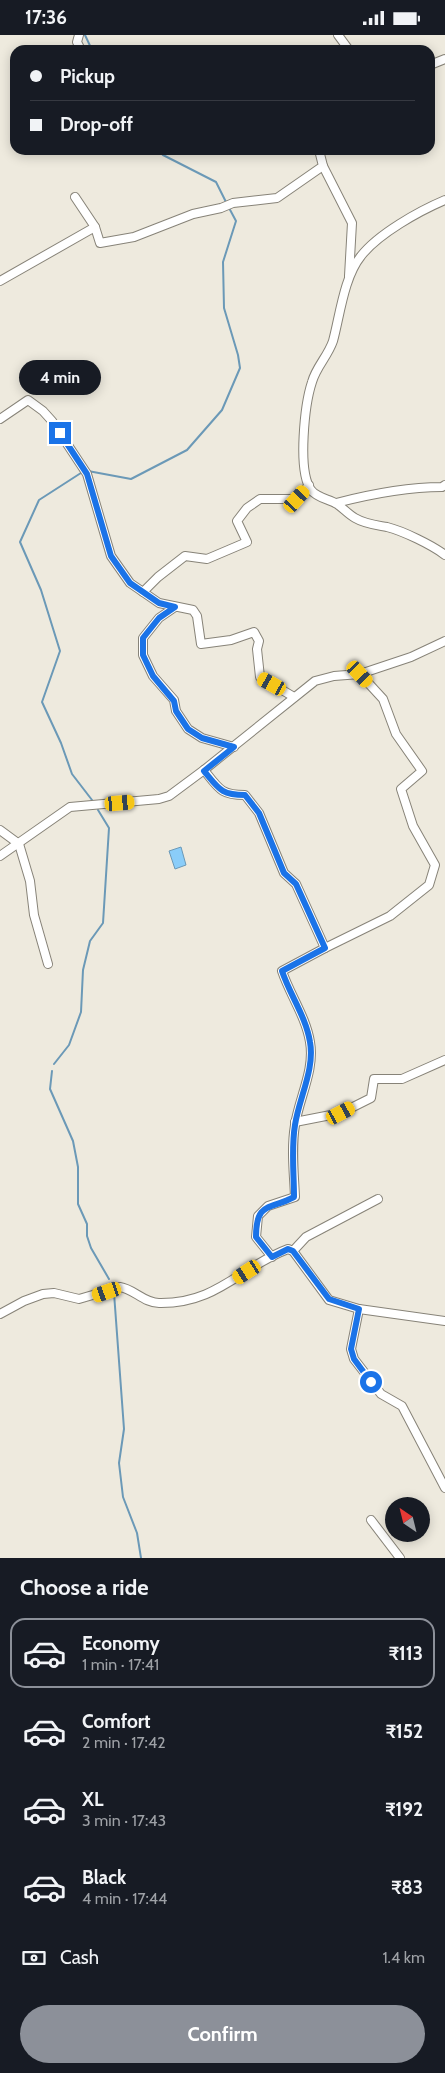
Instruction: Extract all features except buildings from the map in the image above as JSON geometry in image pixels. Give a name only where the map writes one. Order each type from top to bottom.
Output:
[{"type":"street","points":[[320,155],[323,165],[352,223],[348,279]]},
{"type":"street","points":[[75,197],[95,227],[100,243],[134,237],[193,214],[221,208],[233,203],[277,198],[323,165]]},
{"type":"street","points":[[445,200],[420,211],[378,240],[358,259],[345,285],[341,313],[332,345],[312,380],[303,439],[306,474],[311,489],[325,500],[336,503],[354,518],[373,525],[389,527],[445,555]]},
{"type":"street","points":[[0,281],[95,227]]},
{"type":"street","points":[[0,419],[28,400],[44,411],[69,445],[84,471],[111,556],[130,583],[159,603],[193,610],[197,616],[201,644],[231,640],[254,632],[259,641],[260,677],[294,697]]},
{"type":"street","points":[[143,592],[158,577],[185,556],[207,559],[248,543],[237,521],[247,508],[260,499],[297,499],[309,485]]},
{"type":"street","points":[[336,503],[416,487],[442,487],[445,485]]},
{"type":"street","points":[[175,607],[159,618],[143,638],[143,655],[153,676],[174,701],[176,711],[188,729],[202,738],[234,747]]},
{"type":"street","points":[[0,856],[70,807],[159,799],[169,796],[204,771],[315,681],[334,676],[360,674],[411,657],[445,641]]},
{"type":"street","points":[[272,1257],[256,1237],[256,1225],[258,1216],[268,1206],[294,1197],[292,1148],[308,1070],[311,1045],[307,1027],[282,971],[390,916],[429,885],[435,865],[413,826],[401,789],[422,771],[396,734],[383,699],[360,674]]},
{"type":"street","points":[[204,771],[221,792],[230,795],[245,795],[259,813],[284,873],[296,884],[325,948]]},
{"type":"street","points":[[0,830],[19,844],[30,881],[34,915],[48,964]]},
{"type":"street","points":[[296,1122],[341,1113],[371,1098],[374,1079],[402,1079],[445,1060]]},
{"type":"street","points":[[293,1251],[306,1237],[378,1199]]},
{"type":"street","points":[[0,1314],[24,1301],[43,1294],[54,1293],[79,1299],[120,1287],[144,1299],[158,1303],[199,1298],[288,1249],[293,1251],[329,1299],[359,1309],[445,1321]]},
{"type":"street","points":[[359,1309],[351,1349],[354,1359],[380,1394],[402,1406],[445,1488]]},
{"type":"street","points":[[371,1520],[400,1558]]},
{"type":"water","points":[[181,847],[186,865],[175,869],[169,851]]},
{"type":"waterway","points":[[85,35],[90,45]]},
{"type":"waterway","points":[[163,155],[216,182],[226,202]]},
{"type":"waterway","points":[[88,471],[131,479],[187,450],[222,410],[240,368],[224,308],[223,262],[236,221],[228,206]]},
{"type":"waterway","points":[[84,471],[39,500],[20,542],[41,590],[60,651],[42,702],[61,743],[72,774],[92,800]]},
{"type":"waterway","points":[[54,1064],[69,1045],[81,1012],[83,970],[90,941],[103,923],[109,828],[98,810]]},
{"type":"waterway","points":[[52,1071],[50,1089],[73,1141],[78,1167],[78,1204],[87,1224],[87,1236],[91,1248],[109,1279]]},
{"type":"waterway","points":[[114,1293],[124,1429],[119,1463],[123,1497],[137,1533],[141,1558]]},
{"type":"route","points":[[60,433],[87,474],[111,556],[130,583],[159,603],[175,607],[159,618],[143,638],[143,655],[153,676],[174,701],[176,711],[188,729],[202,738],[234,747],[204,771],[221,792],[230,795],[245,795],[259,813],[284,873],[296,884],[325,948],[282,971],[307,1027],[311,1045],[308,1070],[292,1148],[294,1197],[288,1201],[268,1206],[258,1216],[256,1237],[272,1257],[288,1249],[293,1251],[323,1294],[336,1302],[359,1309],[351,1349],[354,1359],[371,1382]]}]
